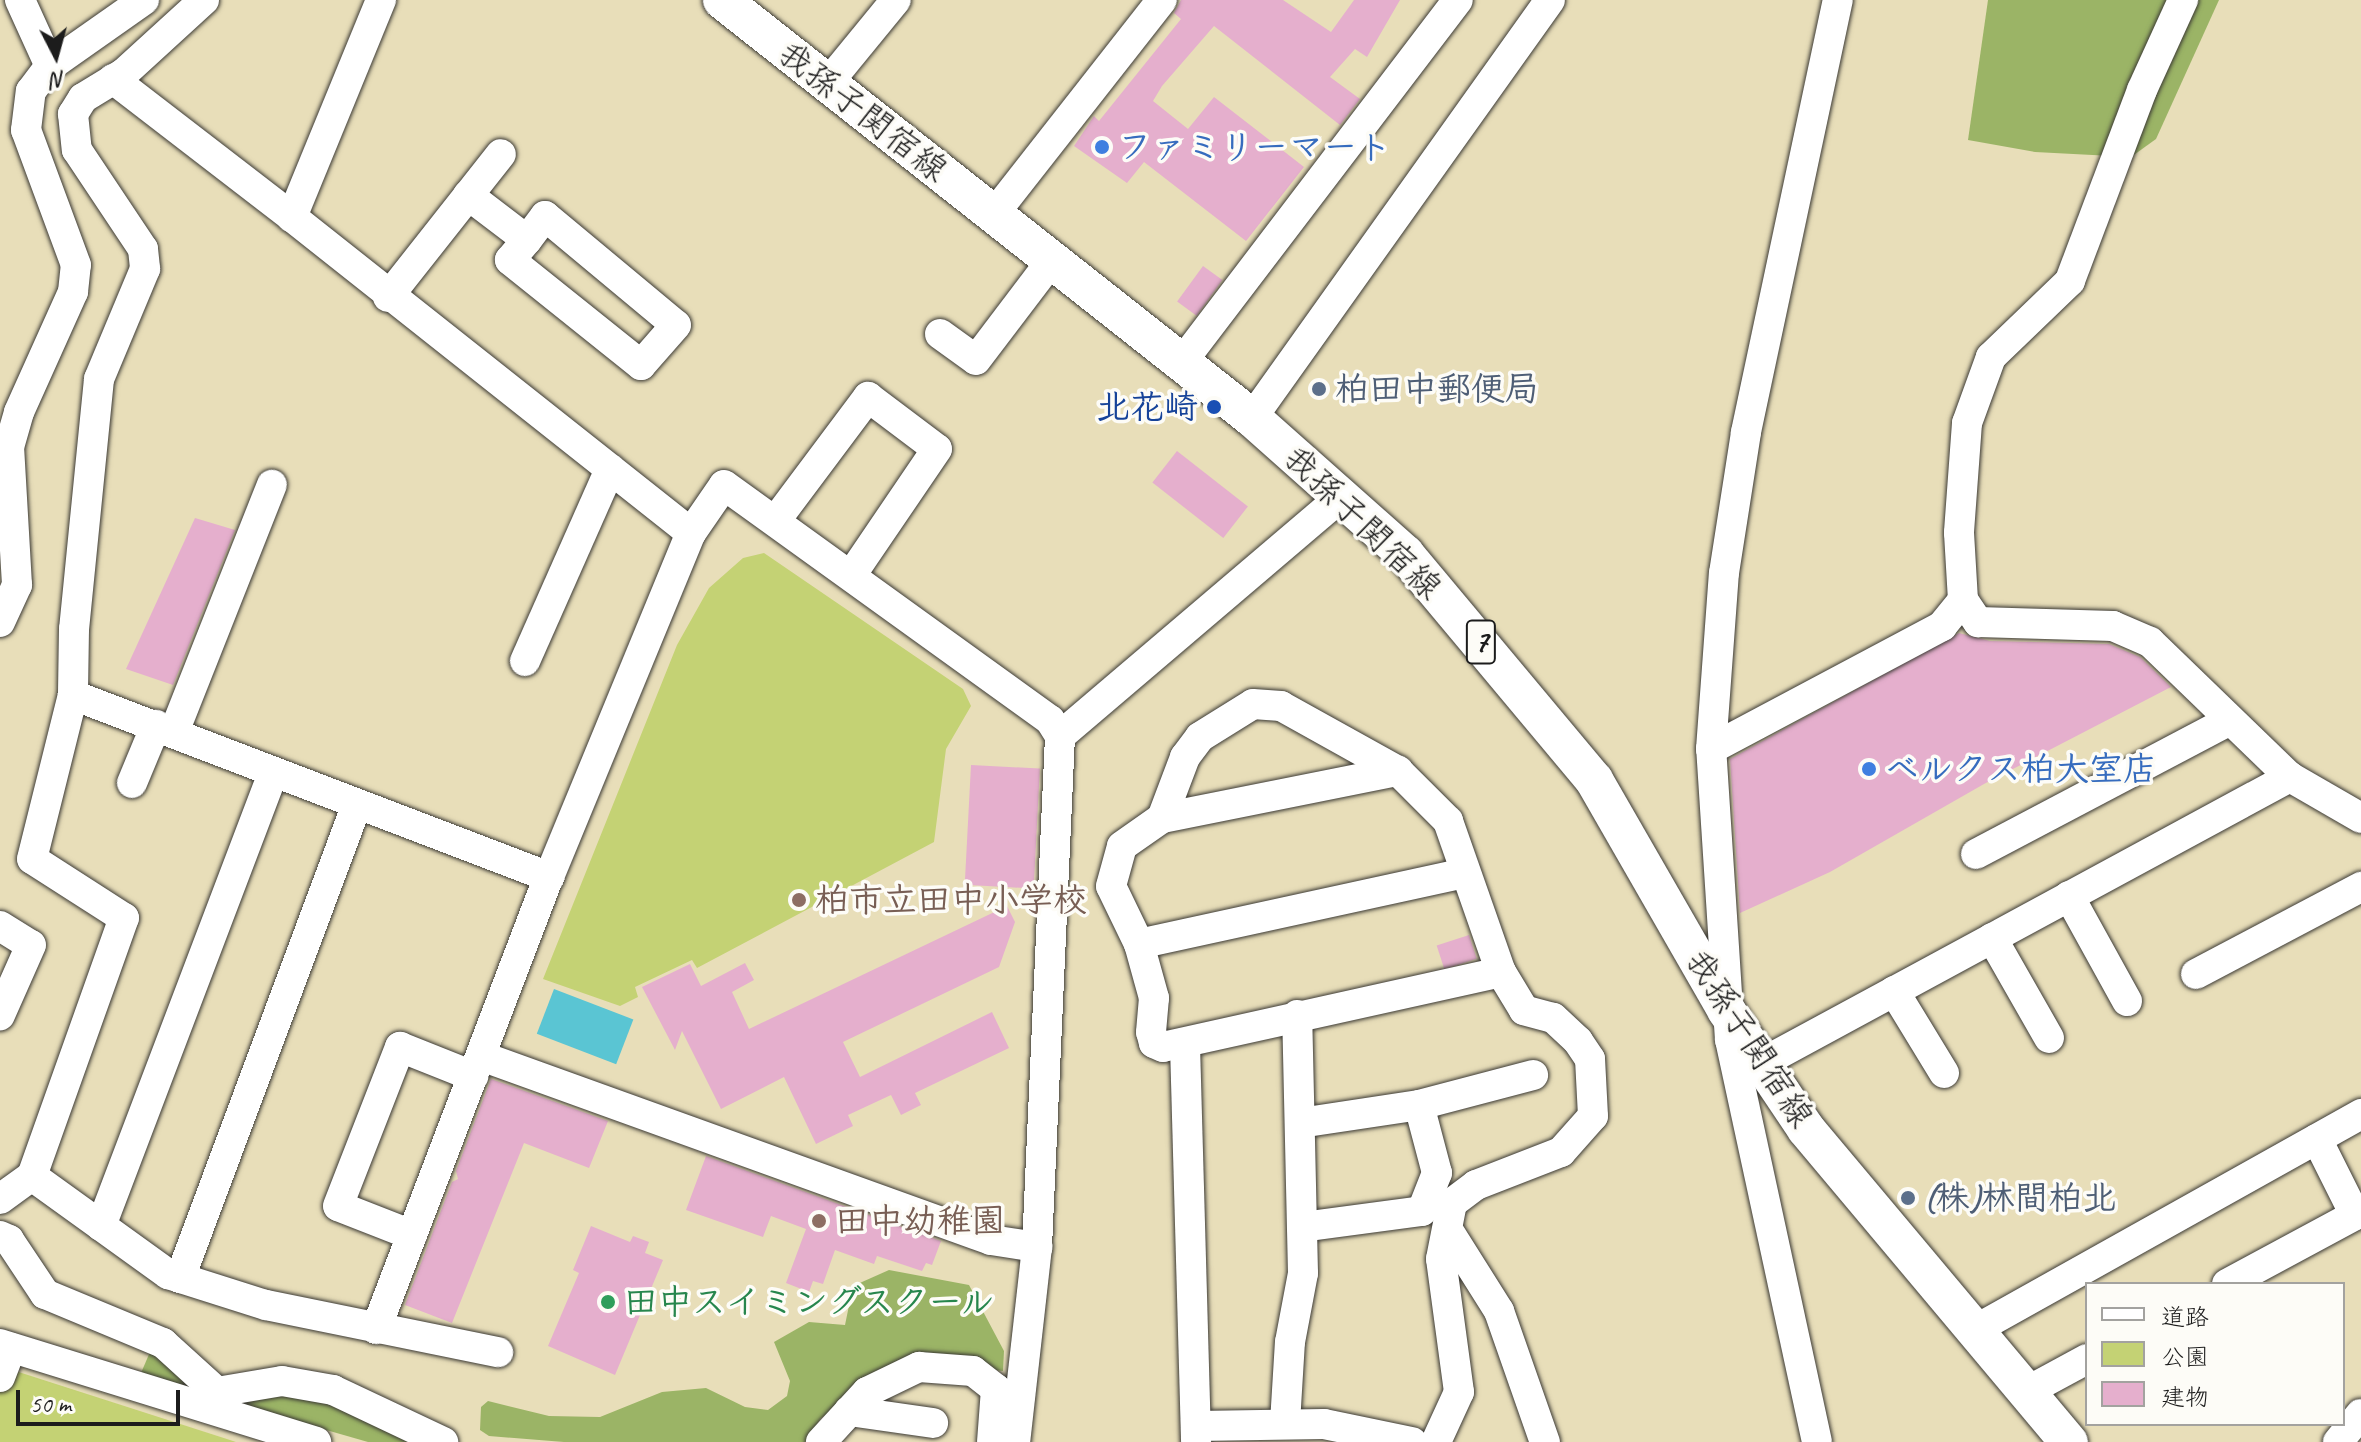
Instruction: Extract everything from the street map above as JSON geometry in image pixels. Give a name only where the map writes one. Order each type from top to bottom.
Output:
[{"type":"main road","name":"我孫子関宿線","points":[[722,0],[1252,418],[1343,495],[1405,554],[1594,780],[1760,1064],[1850,1184],[2069,1442]]},
{"type":"street","points":[[20,0],[50,66]]},
{"type":"street","points":[[0,622],[17,585],[9,574],[5,446],[73,292],[76,265],[26,130],[31,91],[50,66],[144,0]]},
{"type":"street","points":[[0,1199],[32,1176],[124,918],[32,859],[73,695],[74,629],[99,379],[145,269],[143,249],[77,150],[73,114],[83,98],[113,79],[204,0]]},
{"type":"street","points":[[292,217],[381,0]]},
{"type":"street","points":[[828,83],[896,0]]},
{"type":"street","points":[[994,214],[1162,0]]},
{"type":"street","points":[[1182,362],[1458,0]]},
{"type":"street","points":[[1252,418],[1550,0]]},
{"type":"street","points":[[1817,1442],[1760,1197],[1726,1010],[1711,749],[1724,573],[1746,432],[1838,0]]},
{"type":"street","points":[[2183,0],[2142,90],[2070,281],[1991,357],[1967,423],[1959,533],[1963,600],[1978,622],[2113,626],[2150,642],[2290,777],[2361,818]]},
{"type":"street","points":[[113,79],[691,533]]},
{"type":"street","points":[[388,297],[501,154]]},
{"type":"street","points":[[468,195],[527,240]]},
{"type":"street","points":[[545,216],[676,325],[641,365],[510,260],[527,240],[545,216]]},
{"type":"street","points":[[940,334],[976,360],[1052,260]]},
{"type":"street","points":[[776,520],[868,397],[937,449],[852,574]]},
{"type":"street","points":[[525,661],[610,469]]},
{"type":"street","points":[[132,783],[165,729],[272,485]]},
{"type":"street","points":[[376,1329],[549,877],[691,533],[724,485],[852,574],[1050,720],[1060,736],[1037,1247],[1015,1442]]},
{"type":"street","points":[[1060,736],[1343,495]]},
{"type":"street","points":[[1711,749],[1942,626],[1963,600]]},
{"type":"street","points":[[73,695],[549,877]]},
{"type":"street","points":[[1162,818],[1185,757],[1200,737],[1253,704],[1281,706],[1398,771],[1448,821],[1501,972],[1524,1010],[1553,1018],[1578,1041],[1590,1059],[1593,1116],[1561,1152],[1476,1185],[1452,1203],[1441,1259],[1459,1392],[1436,1442]]},
{"type":"street","points":[[1976,854],[2230,720]]},
{"type":"street","points":[[1398,771],[1162,818],[1122,846],[1111,886],[1139,944],[1154,998],[1154,1043],[1185,1045],[1297,1015],[1501,972]]},
{"type":"street","points":[[101,1226],[273,774]]},
{"type":"street","points":[[1760,1064],[2290,777]]},
{"type":"street","points":[[180,1278],[357,804]]},
{"type":"street","points":[[1139,944],[1464,873]]},
{"type":"street","points":[[2196,974],[2361,887]]},
{"type":"street","points":[[2069,896],[2127,1001]]},
{"type":"street","points":[[0,926],[31,945],[0,1015]]},
{"type":"street","points":[[1992,938],[2049,1038]]},
{"type":"street","points":[[1894,991],[1944,1073]]},
{"type":"street","points":[[1285,1423],[1290,1342],[1303,1273],[1297,1015]]},
{"type":"street","points":[[1185,1045],[1196,1434],[1285,1423],[1355,1428],[1412,1442]]},
{"type":"street","points":[[412,1235],[338,1206],[400,1047],[477,1066],[991,1240],[1037,1247]]},
{"type":"street","points":[[1300,1123],[1419,1105],[1533,1075]]},
{"type":"street","points":[[1302,1227],[1422,1211],[1437,1173],[1419,1105]]},
{"type":"street","points":[[1973,1331],[2361,1114]]},
{"type":"street","points":[[2231,1282],[2355,1215],[2317,1139]]},
{"type":"street","points":[[32,1176],[180,1278],[266,1305],[498,1352]]},
{"type":"street","points":[[1448,1230],[1499,1311],[1545,1442]]},
{"type":"street","points":[[0,1236],[9,1240],[45,1294],[163,1343],[215,1402]]},
{"type":"street","points":[[0,1377],[5,1346],[215,1402],[316,1442]]},
{"type":"street","points":[[2026,1392],[2085,1360]]},
{"type":"street","points":[[821,1442],[867,1392],[919,1367],[973,1371],[996,1389],[992,1442]]},
{"type":"street","points":[[215,1402],[282,1381],[333,1390],[443,1442]]},
{"type":"street","points":[[849,1411],[888,1430],[933,1423]]},
{"type":"street","points":[[2338,1442],[2361,1414]]},
{"type":"green space","points":[[1988,0],[2219,0],[2156,139],[2131,157],[2035,152],[1968,140]]},
{"type":"green space","points":[[764,553],[963,689],[971,706],[946,749],[934,842],[697,968],[692,960],[635,987],[638,997],[620,1006],[543,979],[677,645],[709,588],[743,558]]},
{"type":"green space","points":[[889,1270],[969,1285],[1004,1351],[1003,1371],[913,1360],[821,1418],[805,1442],[564,1442],[489,1436],[480,1430],[481,1407],[488,1401],[549,1416],[600,1417],[662,1392],[706,1388],[745,1407],[768,1410],[787,1396],[790,1381],[774,1342],[809,1322],[845,1325],[853,1286]]},
{"type":"green space","points":[[153,1345],[194,1391],[141,1373]]},
{"type":"green space","points":[[0,1366],[230,1440],[236,1442],[0,1442]]},
{"type":"green space","points":[[278,1384],[434,1442],[368,1442],[229,1402]]},
{"type":"water","points":[[554,989],[633,1019],[616,1064],[537,1034]]},
{"type":"building","points":[[1181,0],[1283,0],[1331,32],[1354,0],[1400,0],[1367,57],[1355,49],[1330,77],[1360,99],[1340,125],[1214,26],[1162,86],[1153,101],[1188,129],[1214,97],[1304,167],[1246,241],[1144,162],[1127,183],[1074,146],[1094,116],[1099,121],[1181,19],[1174,13]]},
{"type":"building","points":[[1203,266],[1222,280],[1197,316],[1177,302]]},
{"type":"building","points":[[1177,451],[1248,506],[1223,538],[1152,483]]},
{"type":"building","points":[[195,518],[235,530],[173,685],[126,669]]},
{"type":"building","name":"ベルクス柏大室店","points":[[1959,633],[1990,641],[2109,644],[2140,657],[2171,687],[1984,784],[1830,872],[1740,913],[1730,759]]},
{"type":"building","points":[[971,765],[1040,769],[1034,888],[965,885]]},
{"type":"building","points":[[1007,906],[1015,922],[999,967],[843,1042],[860,1077],[992,1012],[1009,1048],[915,1093],[921,1105],[901,1115],[891,1095],[848,1115],[853,1126],[816,1144],[784,1077],[721,1109],[682,1031],[675,1050],[642,987],[690,964],[701,986],[745,963],[754,980],[732,992],[749,1029]]},
{"type":"building","points":[[1469,935],[1477,959],[1444,969],[1437,946]]},
{"type":"building","points":[[491,1079],[608,1121],[589,1168],[524,1143],[452,1323],[405,1305],[452,1182],[458,1179],[456,1171]]},
{"type":"building","points":[[706,1156],[941,1241],[932,1265],[926,1263],[922,1271],[877,1256],[874,1264],[835,1250],[823,1284],[813,1281],[809,1292],[786,1283],[806,1229],[771,1216],[763,1237],[686,1210]]},
{"type":"building","points":[[591,1226],[630,1242],[633,1236],[649,1242],[645,1253],[663,1260],[615,1375],[548,1346],[579,1273],[573,1270]]},
{"type":"place","name":"ファミリーマート","points":[[1102,147]]},
{"type":"place","name":"柏田中郵便局","points":[[1319,389]]},
{"type":"place","name":"北花崎","points":[[1214,407]]},
{"type":"place","name":"ベルクス柏大室店","points":[[1869,769]]},
{"type":"place","name":"柏市立田中小学校","points":[[799,900]]},
{"type":"place","name":"(株)林間柏北","points":[[1908,1198]]},
{"type":"place","name":"田中幼稚園","points":[[819,1221]]},
{"type":"place","name":"田中スイミングスクール","points":[[608,1302]]}]
